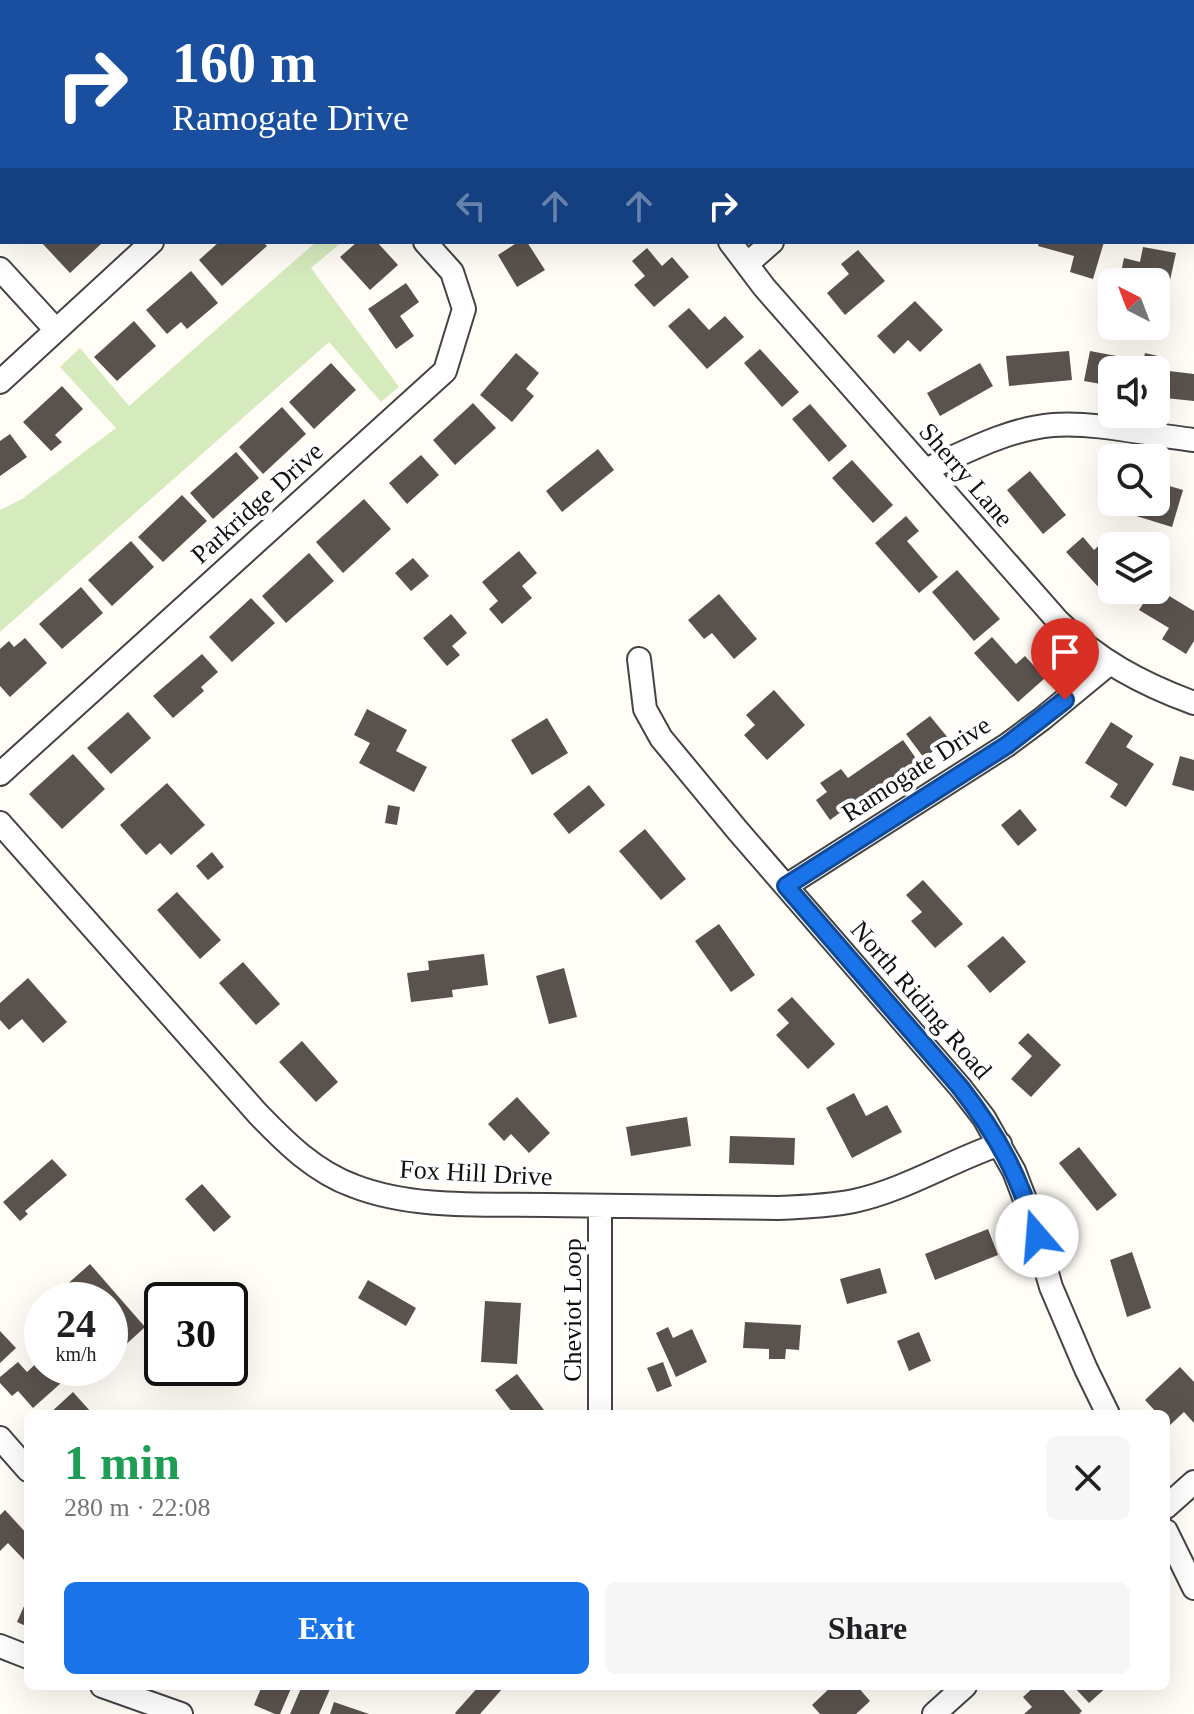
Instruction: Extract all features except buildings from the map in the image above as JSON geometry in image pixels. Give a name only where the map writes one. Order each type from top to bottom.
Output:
[{"type":"street","points":[[0,382],[150,244]]},
{"type":"street","name":"Parkridge Drive","points":[[0,774],[445,371],[464,309],[452,272],[427,244]]},
{"type":"street","name":"Sherry Lane","points":[[732,244],[764,287],[1058,621],[1088,648],[1141,682],[1194,703]]},
{"type":"street","points":[[747,264],[770,244]]},
{"type":"street","points":[[0,269],[56,330]]},
{"type":"street","points":[[925,470],[992,440],[1051,425],[1103,427],[1194,440]]},
{"type":"street","name":"North Riding Road","points":[[639,659],[645,709],[661,738],[984,1118],[1014,1171],[1029,1210],[1051,1287],[1106,1410]]},
{"type":"street","name":"Ramogate Drive","points":[[786,886],[1007,745],[1110,663]]},
{"type":"street","name":"Fox Hill Drive","points":[[0,823],[286,1143],[334,1178],[371,1192],[411,1200],[474,1204],[818,1206],[854,1201],[1000,1144]]},
{"type":"street","name":"Cheviot Loop","points":[[600,1206],[600,1410]]},
{"type":"street","points":[[0,1438],[24,1465]]},
{"type":"street","points":[[1170,1503],[1194,1482]]},
{"type":"street","points":[[1170,1539],[1194,1588]]},
{"type":"street","points":[[0,1646],[24,1655]]},
{"type":"street","points":[[113,1690],[181,1714]]},
{"type":"street","points":[[934,1714],[961,1690]]},
{"type":"green space","points":[[314,244],[340,244],[311,268],[399,387],[381,402],[329,342],[0,632],[0,510],[22,499],[116,428],[60,367],[80,348],[129,406]]},
{"type":"route","points":[[1037,1236],[1014,1171],[984,1118],[786,886],[1007,745],[1065,700]]}]
